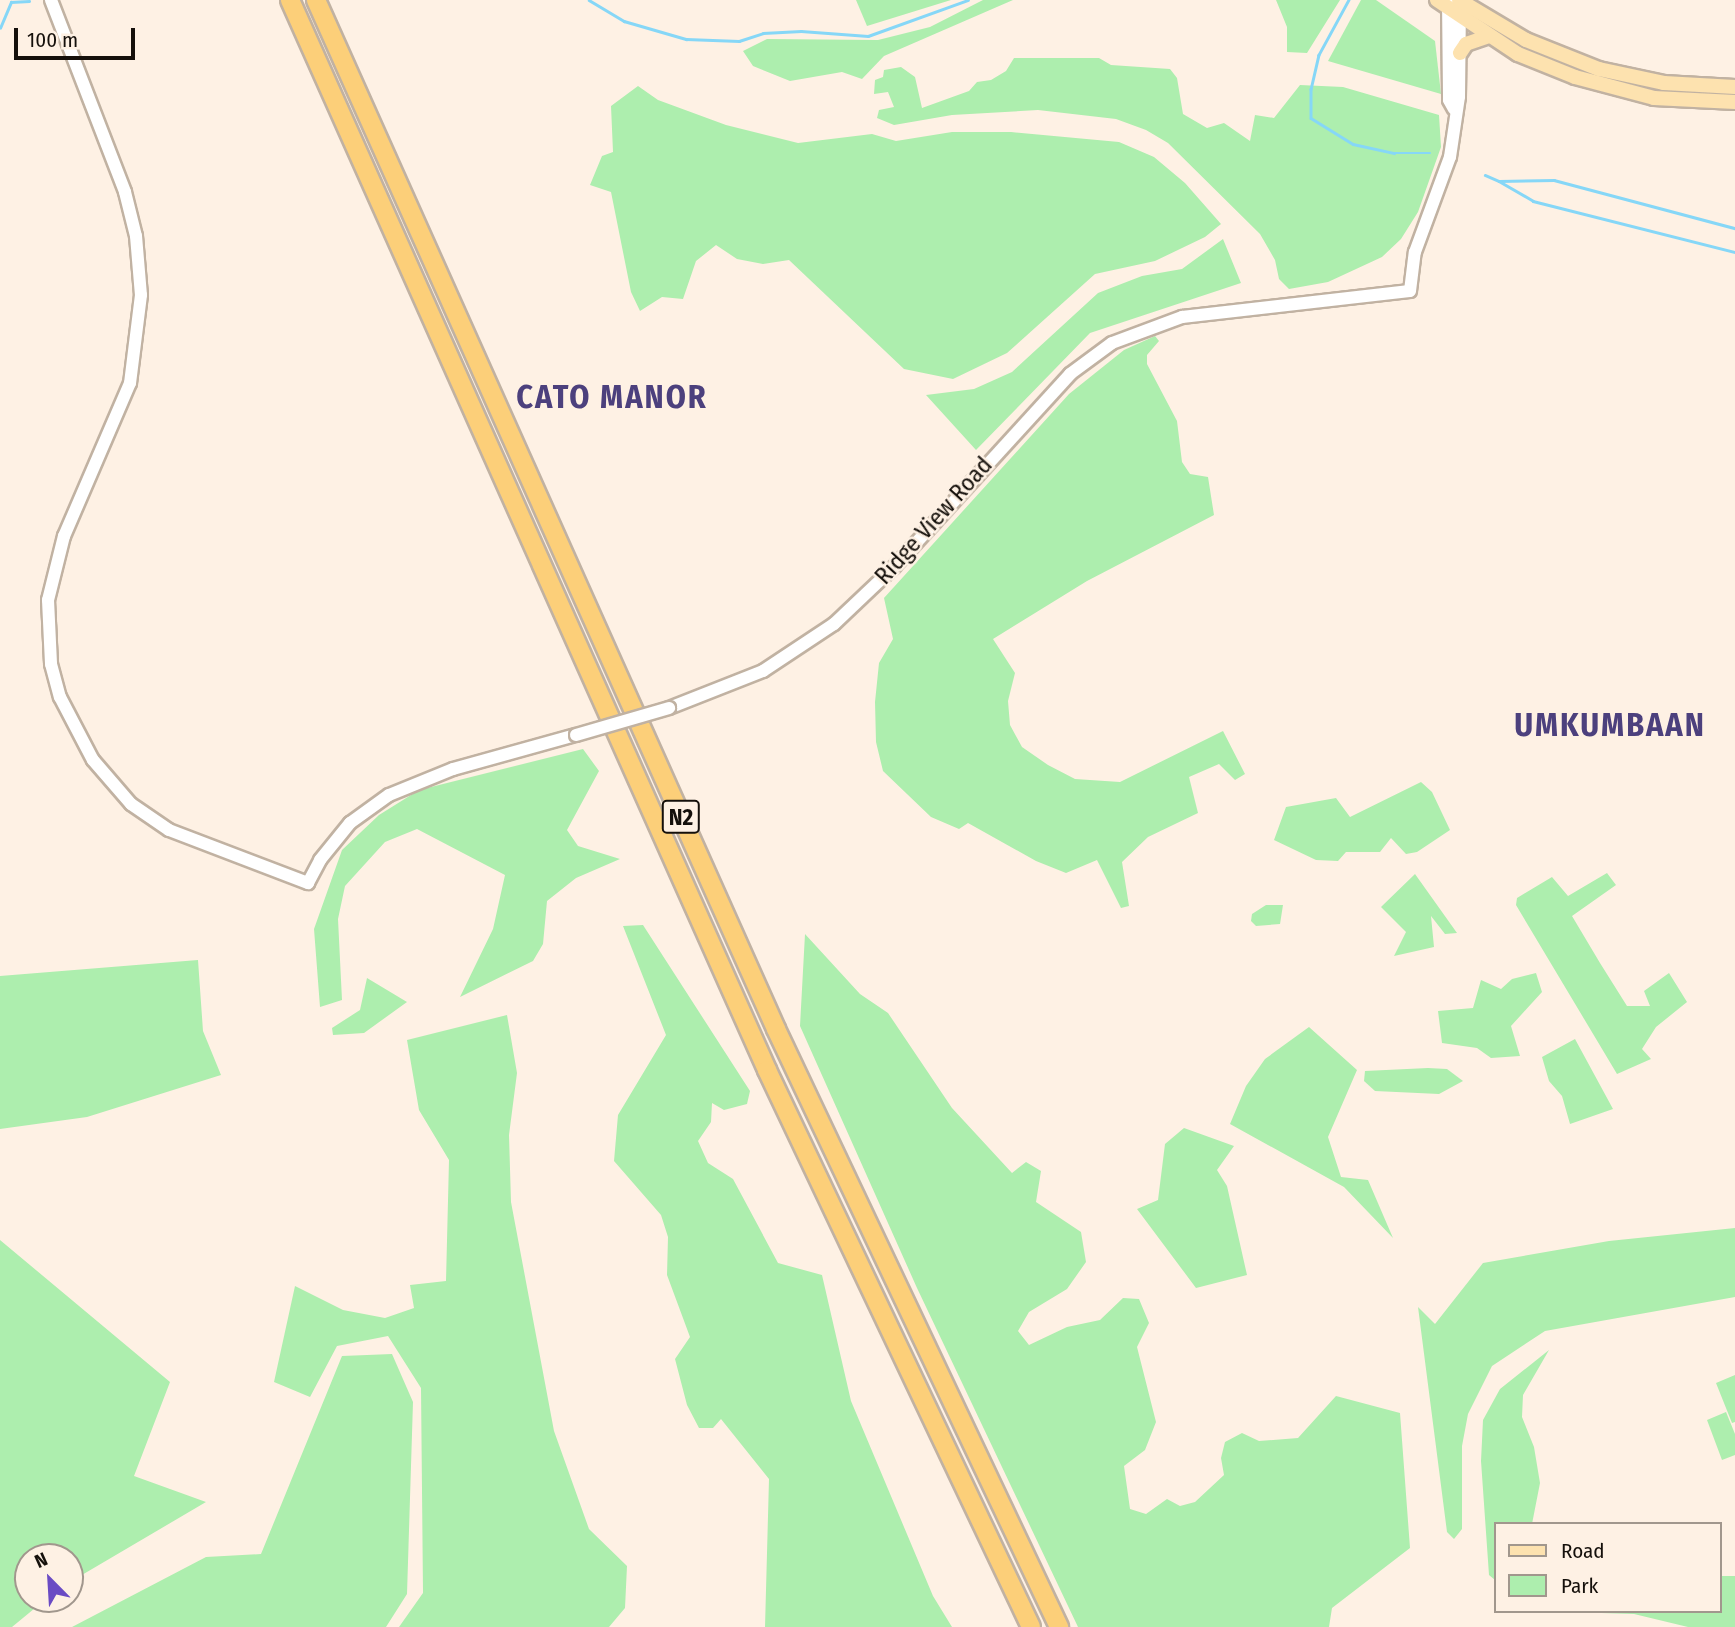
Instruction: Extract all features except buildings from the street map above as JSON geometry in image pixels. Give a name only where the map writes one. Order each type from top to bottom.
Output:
[{"type":"highway","name":"N2","points":[[290,0],[767,1070],[1031,1627]]},
{"type":"highway","name":"N2","points":[[316,0],[776,1029],[1059,1627]]},
{"type":"main road","points":[[1452,1],[1460,19],[1518,54],[1609,88],[1654,98],[1735,102]]},
{"type":"main road","points":[[1452,1],[1526,40],[1600,69],[1664,83],[1735,87]]},
{"type":"main road","points":[[1460,52],[1465,44],[1489,36]]},
{"type":"street","name":"Ridge View Road","points":[[51,0],[125,192],[137,243],[141,295],[127,393],[64,536],[51,581],[48,636],[60,696],[93,760],[149,818],[201,846],[309,883],[320,860],[350,823],[388,795],[453,769],[669,708],[764,671],[834,624],[894,567],[1070,374],[1112,343],[1182,317],[1410,291],[1415,252],[1446,177],[1460,52],[1460,19]]},
{"type":"street","name":"Ridge View Road","points":[[1452,1],[1449,100],[1454,109]]},
{"type":"green space","points":[[856,0],[951,0],[867,26]]},
{"type":"green space","points":[[983,0],[1013,0],[884,56],[862,79],[842,72],[790,81],[753,66],[743,51],[767,39],[878,40],[930,27]]},
{"type":"green space","points":[[1276,0],[1340,0],[1307,53],[1287,52],[1287,27]]},
{"type":"green space","points":[[1361,0],[1376,0],[1435,41],[1441,94],[1328,61]]},
{"type":"green space","points":[[1014,58],[1099,58],[1111,65],[1170,69],[1177,78],[1183,114],[1207,128],[1224,123],[1250,141],[1255,115],[1274,118],[1300,85],[1343,87],[1439,115],[1441,147],[1418,212],[1401,239],[1382,257],[1328,282],[1289,289],[1279,279],[1275,260],[1260,234],[1168,143],[1146,130],[1116,119],[1038,110],[952,115],[894,125],[877,118],[879,110],[894,107],[888,92],[874,94],[875,80],[883,77],[884,70],[901,67],[915,77],[922,108],[969,91],[977,82],[991,80],[1006,71]]},
{"type":"green space","points":[[638,86],[658,100],[726,125],[798,143],[872,134],[896,141],[952,132],[1011,132],[1119,142],[1154,157],[1185,183],[1221,224],[1205,237],[1155,261],[1095,274],[1007,353],[953,379],[904,369],[789,260],[763,264],[737,259],[716,245],[696,261],[683,299],[662,297],[640,311],[631,292],[611,192],[590,185],[602,156],[613,152],[611,106]]},
{"type":"green space","points":[[1223,239],[1241,283],[1090,333],[976,450],[926,395],[974,389],[1012,372],[1098,293],[1142,276],[1182,269]]},
{"type":"green space","points":[[1155,336],[1159,341],[1147,355],[1147,364],[1177,421],[1182,462],[1190,474],[1208,477],[1214,515],[1087,581],[993,639],[1015,673],[1008,701],[1010,725],[1022,747],[1048,765],[1075,779],[1120,782],[1223,731],[1245,774],[1235,780],[1219,764],[1189,777],[1198,813],[1148,837],[1122,862],[1129,906],[1121,908],[1097,860],[1066,873],[1036,861],[968,823],[959,829],[931,817],[883,771],[876,742],[875,702],[879,663],[893,639],[884,598],[1069,394],[1124,350]]},
{"type":"green space","points":[[583,749],[599,771],[567,830],[578,846],[620,859],[576,878],[547,901],[543,944],[533,961],[460,997],[493,929],[505,875],[417,829],[385,842],[345,886],[338,919],[342,1000],[320,1007],[314,929],[342,850],[379,815],[419,790]]},
{"type":"green space","points":[[1421,782],[1432,792],[1450,830],[1417,852],[1406,854],[1391,838],[1380,852],[1346,852],[1338,861],[1316,860],[1274,840],[1286,807],[1336,798],[1350,817]]},
{"type":"green space","points":[[1607,873],[1616,885],[1572,916],[1600,963],[1627,1006],[1650,1006],[1644,991],[1669,973],[1687,1002],[1656,1027],[1642,1049],[1651,1059],[1617,1074],[1516,905],[1517,898],[1552,877],[1568,896]]},
{"type":"green space","points":[[1415,874],[1457,933],[1445,934],[1431,916],[1434,947],[1394,956],[1406,932],[1381,907]]},
{"type":"green space","points":[[1266,905],[1283,905],[1280,924],[1256,926],[1251,921],[1252,914]]},
{"type":"green space","points":[[643,925],[750,1091],[747,1104],[724,1110],[712,1103],[711,1122],[698,1141],[708,1163],[733,1179],[778,1263],[822,1275],[851,1401],[933,1596],[952,1627],[765,1627],[769,1479],[721,1419],[713,1428],[699,1428],[687,1405],[675,1359],[690,1337],[667,1275],[668,1237],[661,1215],[614,1161],[618,1115],[666,1035],[623,926]]},
{"type":"green space","points":[[805,934],[860,994],[888,1013],[952,1108],[1012,1173],[1026,1162],[1041,1171],[1036,1202],[1081,1232],[1086,1262],[1067,1289],[1029,1312],[1018,1331],[1029,1345],[1067,1327],[1100,1320],[1123,1298],[1139,1299],[1149,1323],[1137,1347],[1156,1422],[1145,1450],[1124,1466],[1130,1509],[1146,1514],[1167,1499],[1180,1506],[1195,1502],[1224,1475],[1221,1458],[1225,1442],[1242,1433],[1259,1441],[1298,1438],[1336,1396],[1400,1413],[1410,1548],[1332,1608],[1329,1627],[1078,1627],[917,1288],[800,1026]]},
{"type":"green space","points":[[198,960],[203,1031],[221,1075],[87,1117],[0,1129],[0,976]]},
{"type":"green space","points":[[1536,973],[1542,992],[1511,1026],[1520,1056],[1491,1058],[1477,1048],[1442,1043],[1438,1011],[1473,1008],[1481,980],[1501,989],[1512,979]]},
{"type":"green space","points":[[367,978],[407,1002],[364,1033],[333,1035],[332,1028],[360,1010]]},
{"type":"green space","points":[[507,1015],[517,1073],[509,1135],[511,1202],[554,1431],[589,1529],[627,1566],[625,1608],[609,1627],[399,1627],[423,1593],[421,1388],[388,1336],[337,1346],[310,1397],[274,1382],[295,1286],[343,1310],[385,1318],[414,1308],[410,1285],[446,1281],[449,1160],[419,1110],[407,1040]]},
{"type":"green space","points":[[1309,1027],[1357,1070],[1328,1137],[1341,1177],[1368,1180],[1393,1238],[1344,1187],[1230,1124],[1246,1086],[1265,1059]]},
{"type":"green space","points":[[1575,1039],[1613,1109],[1570,1124],[1562,1096],[1549,1081],[1542,1057]]},
{"type":"green space","points":[[1447,1069],[1463,1081],[1439,1094],[1375,1091],[1364,1081],[1365,1071]]},
{"type":"green space","points":[[1184,1128],[1234,1146],[1217,1170],[1227,1186],[1247,1275],[1196,1288],[1137,1209],[1158,1200],[1165,1144]]},
{"type":"green space","points":[[1735,1228],[1735,1297],[1545,1331],[1492,1366],[1468,1414],[1462,1446],[1462,1529],[1454,1539],[1447,1532],[1418,1307],[1435,1324],[1483,1263],[1609,1241]]},
{"type":"green space","points":[[0,1240],[170,1382],[134,1476],[206,1502],[84,1574],[84,1543],[14,1543],[14,1613],[29,1613],[12,1627],[0,1627]]},
{"type":"green space","points":[[1549,1350],[1523,1395],[1522,1417],[1534,1447],[1540,1483],[1532,1522],[1494,1522],[1494,1579],[1489,1575],[1481,1461],[1483,1420],[1500,1389]]},
{"type":"green space","points":[[392,1354],[413,1402],[407,1594],[386,1627],[72,1627],[206,1557],[261,1554],[342,1356]]},
{"type":"green space","points":[[1735,1375],[1735,1422],[1732,1423],[1716,1383]]},
{"type":"green space","points":[[1726,1412],[1735,1434],[1735,1455],[1722,1460],[1707,1420]]},
{"type":"green space","points":[[1721,1576],[1735,1576],[1735,1627],[1688,1627],[1634,1614],[1601,1613],[1721,1613]]},
{"type":"waterway","points":[[589,0],[624,21],[686,39],[739,41],[763,33],[801,31],[868,36],[968,0]]},
{"type":"waterway","points":[[1349,0],[1319,55],[1311,89],[1311,118],[1353,144],[1394,153],[1430,153]]},
{"type":"waterway","points":[[0,28],[11,2],[29,1]]},
{"type":"waterway","points":[[1485,175],[1499,181],[1554,180],[1735,228]]},
{"type":"waterway","points":[[1499,181],[1533,201],[1735,252]]},
{"type":"district","name":"CATO MANOR","points":[[612,397]]},
{"type":"district","name":"UMKUMBAAN","points":[[1610,725]]}]
